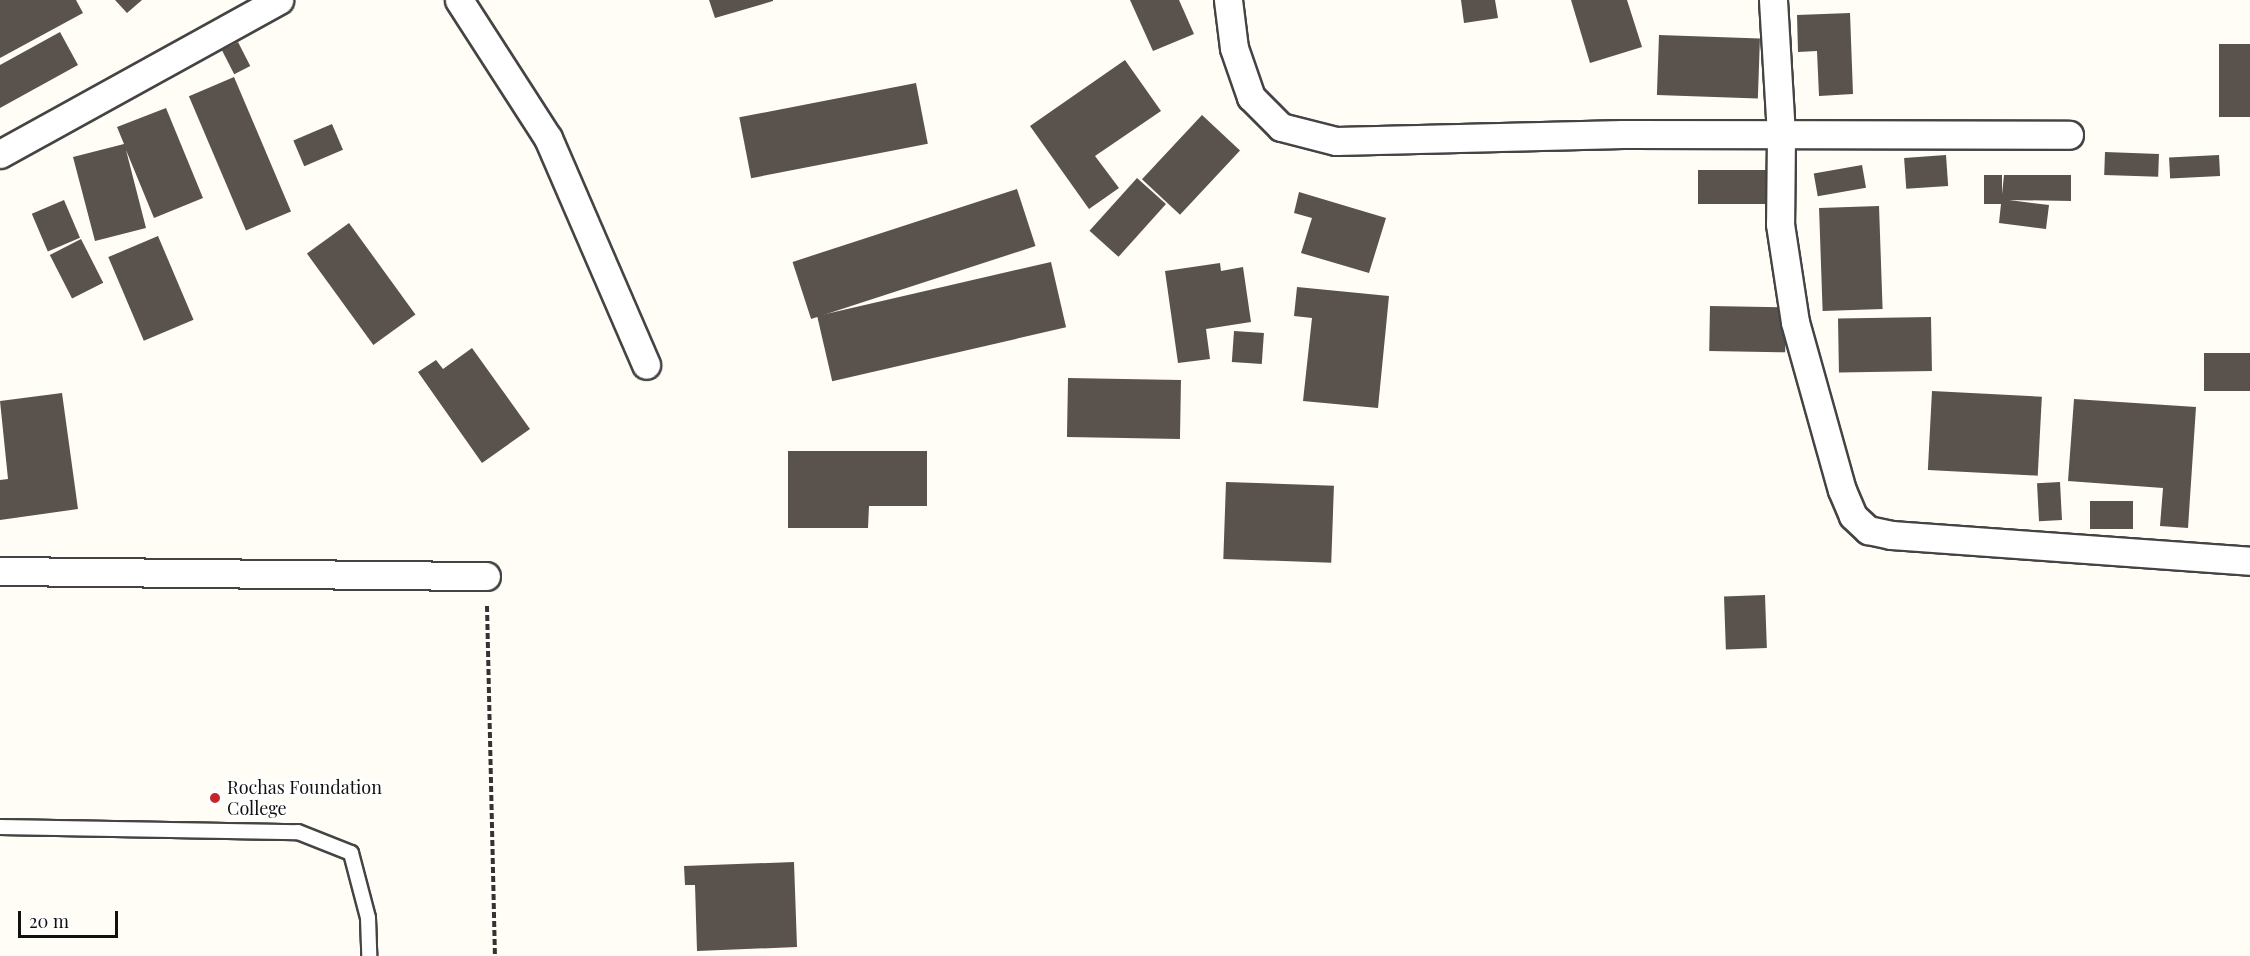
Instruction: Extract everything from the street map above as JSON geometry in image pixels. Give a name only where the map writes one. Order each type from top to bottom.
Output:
[{"type":"street","points":[[0,154],[279,0]]},
{"type":"street","points":[[459,0],[548,138],[646,365]]},
{"type":"street","points":[[1228,0],[1234,48],[1251,97],[1281,127],[1325,138],[2069,135]]},
{"type":"street","points":[[1773,0],[1782,135],[1780,224],[1795,322],[1842,490],[1853,516],[1868,530],[2250,561]]},
{"type":"street","points":[[0,571],[486,576]]},
{"type":"lane","points":[[0,827],[298,832],[351,853],[368,918],[369,956]]},
{"type":"path","points":[[486,576],[495,956]]},
{"type":"building","points":[[0,0],[76,0],[83,13],[0,58]]},
{"type":"building","points":[[115,0],[142,0],[127,13]]},
{"type":"building","points":[[709,0],[773,0],[773,1],[715,18]]},
{"type":"building","points":[[1130,0],[1179,0],[1194,34],[1153,51]]},
{"type":"building","points":[[1461,0],[1495,0],[1498,18],[1464,23]]},
{"type":"building","points":[[1571,0],[1627,0],[1642,47],[1590,63]]},
{"type":"building","points":[[1850,13],[1853,94],[1819,96],[1817,51],[1798,52],[1797,15]]},
{"type":"building","points":[[60,32],[78,65],[0,108],[0,65]]},
{"type":"building","points":[[1659,35],[1760,39],[1758,98],[1657,95]]},
{"type":"building","points":[[238,42],[250,66],[234,74],[222,50]]},
{"type":"building","points":[[2219,44],[2250,44],[2250,117],[2219,117]]},
{"type":"building","points":[[1125,60],[1161,111],[1095,156],[1119,188],[1089,209],[1030,126]]},
{"type":"building","points":[[234,77],[291,211],[246,231],[189,96]]},
{"type":"building","points":[[916,83],[928,144],[751,178],[739,117]]},
{"type":"building","points":[[166,108],[203,198],[154,218],[126,150],[146,228],[95,241],[73,157],[124,144],[117,127]]},
{"type":"building","points":[[1202,115],[1240,150],[1180,215],[1142,179]]},
{"type":"building","points":[[332,124],[343,150],[304,166],[293,140]]},
{"type":"building","points":[[2105,152],[2159,154],[2158,177],[2104,175]]},
{"type":"building","points":[[1946,155],[1948,186],[1906,189],[1904,158]]},
{"type":"building","points":[[2219,155],[2220,176],[2170,179],[2169,158]]},
{"type":"building","points":[[1862,165],[1866,188],[1818,196],[1814,174]]},
{"type":"building","points":[[1698,170],[1768,170],[1768,204],[1698,204]]},
{"type":"building","points":[[1984,175],[2002,175],[2002,204],[1984,204]]},
{"type":"building","points":[[2004,175],[2071,175],[2071,201],[2009,200],[2049,205],[2046,229],[1999,223]]},
{"type":"building","points":[[1137,178],[1166,204],[1118,257],[1089,231]]},
{"type":"building","points":[[1017,189],[1036,246],[811,319],[793,262]]},
{"type":"building","points":[[1299,192],[1386,218],[1369,273],[1301,253],[1312,218],[1294,213]]},
{"type":"building","points":[[64,200],[80,238],[48,251],[32,214]]},
{"type":"building","points":[[1879,206],[1883,309],[1823,311],[1819,208]]},
{"type":"building","points":[[349,223],[415,314],[373,345],[307,254]]},
{"type":"building","points":[[158,236],[194,320],[144,341],[108,257]]},
{"type":"building","points":[[81,239],[103,283],[72,299],[50,255]]},
{"type":"building","points":[[1051,262],[1066,327],[832,381],[817,316]]},
{"type":"building","points":[[1220,263],[1221,271],[1243,267],[1251,322],[1206,329],[1210,359],[1178,363],[1165,271]]},
{"type":"building","points":[[1297,287],[1389,296],[1378,408],[1303,401],[1312,318],[1294,316]]},
{"type":"building","points":[[1710,306],[1786,307],[1785,352],[1709,351]]},
{"type":"building","points":[[1931,317],[1932,371],[1839,373],[1838,319]]},
{"type":"building","points":[[1234,331],[1264,333],[1262,364],[1232,362]]},
{"type":"building","points":[[472,348],[530,429],[482,463],[418,372],[436,360],[443,369]]},
{"type":"building","points":[[2204,353],[2250,353],[2250,391],[2204,391]]},
{"type":"building","points":[[1068,378],[1181,380],[1180,439],[1067,437]]},
{"type":"building","points":[[1932,391],[2042,397],[2038,476],[1928,470]]},
{"type":"building","points":[[62,393],[78,509],[0,520],[0,480],[8,479],[0,401]]},
{"type":"building","points":[[2074,399],[2196,407],[2188,528],[2160,526],[2163,488],[2068,481]]},
{"type":"building","points":[[788,451],[927,451],[927,506],[869,506],[868,528],[788,528]]},
{"type":"building","points":[[1226,482],[1334,486],[1331,563],[1223,559]]},
{"type":"building","points":[[2060,482],[2062,520],[2039,521],[2037,483]]},
{"type":"building","points":[[2090,501],[2133,501],[2133,529],[2090,529]]},
{"type":"building","points":[[1765,595],[1767,648],[1726,649],[1724,596]]},
{"type":"building","points":[[794,862],[797,947],[697,951],[695,885],[685,885],[684,866]]},
{"type":"place","name":"Rochas Foundation College","points":[[215,798]]}]
